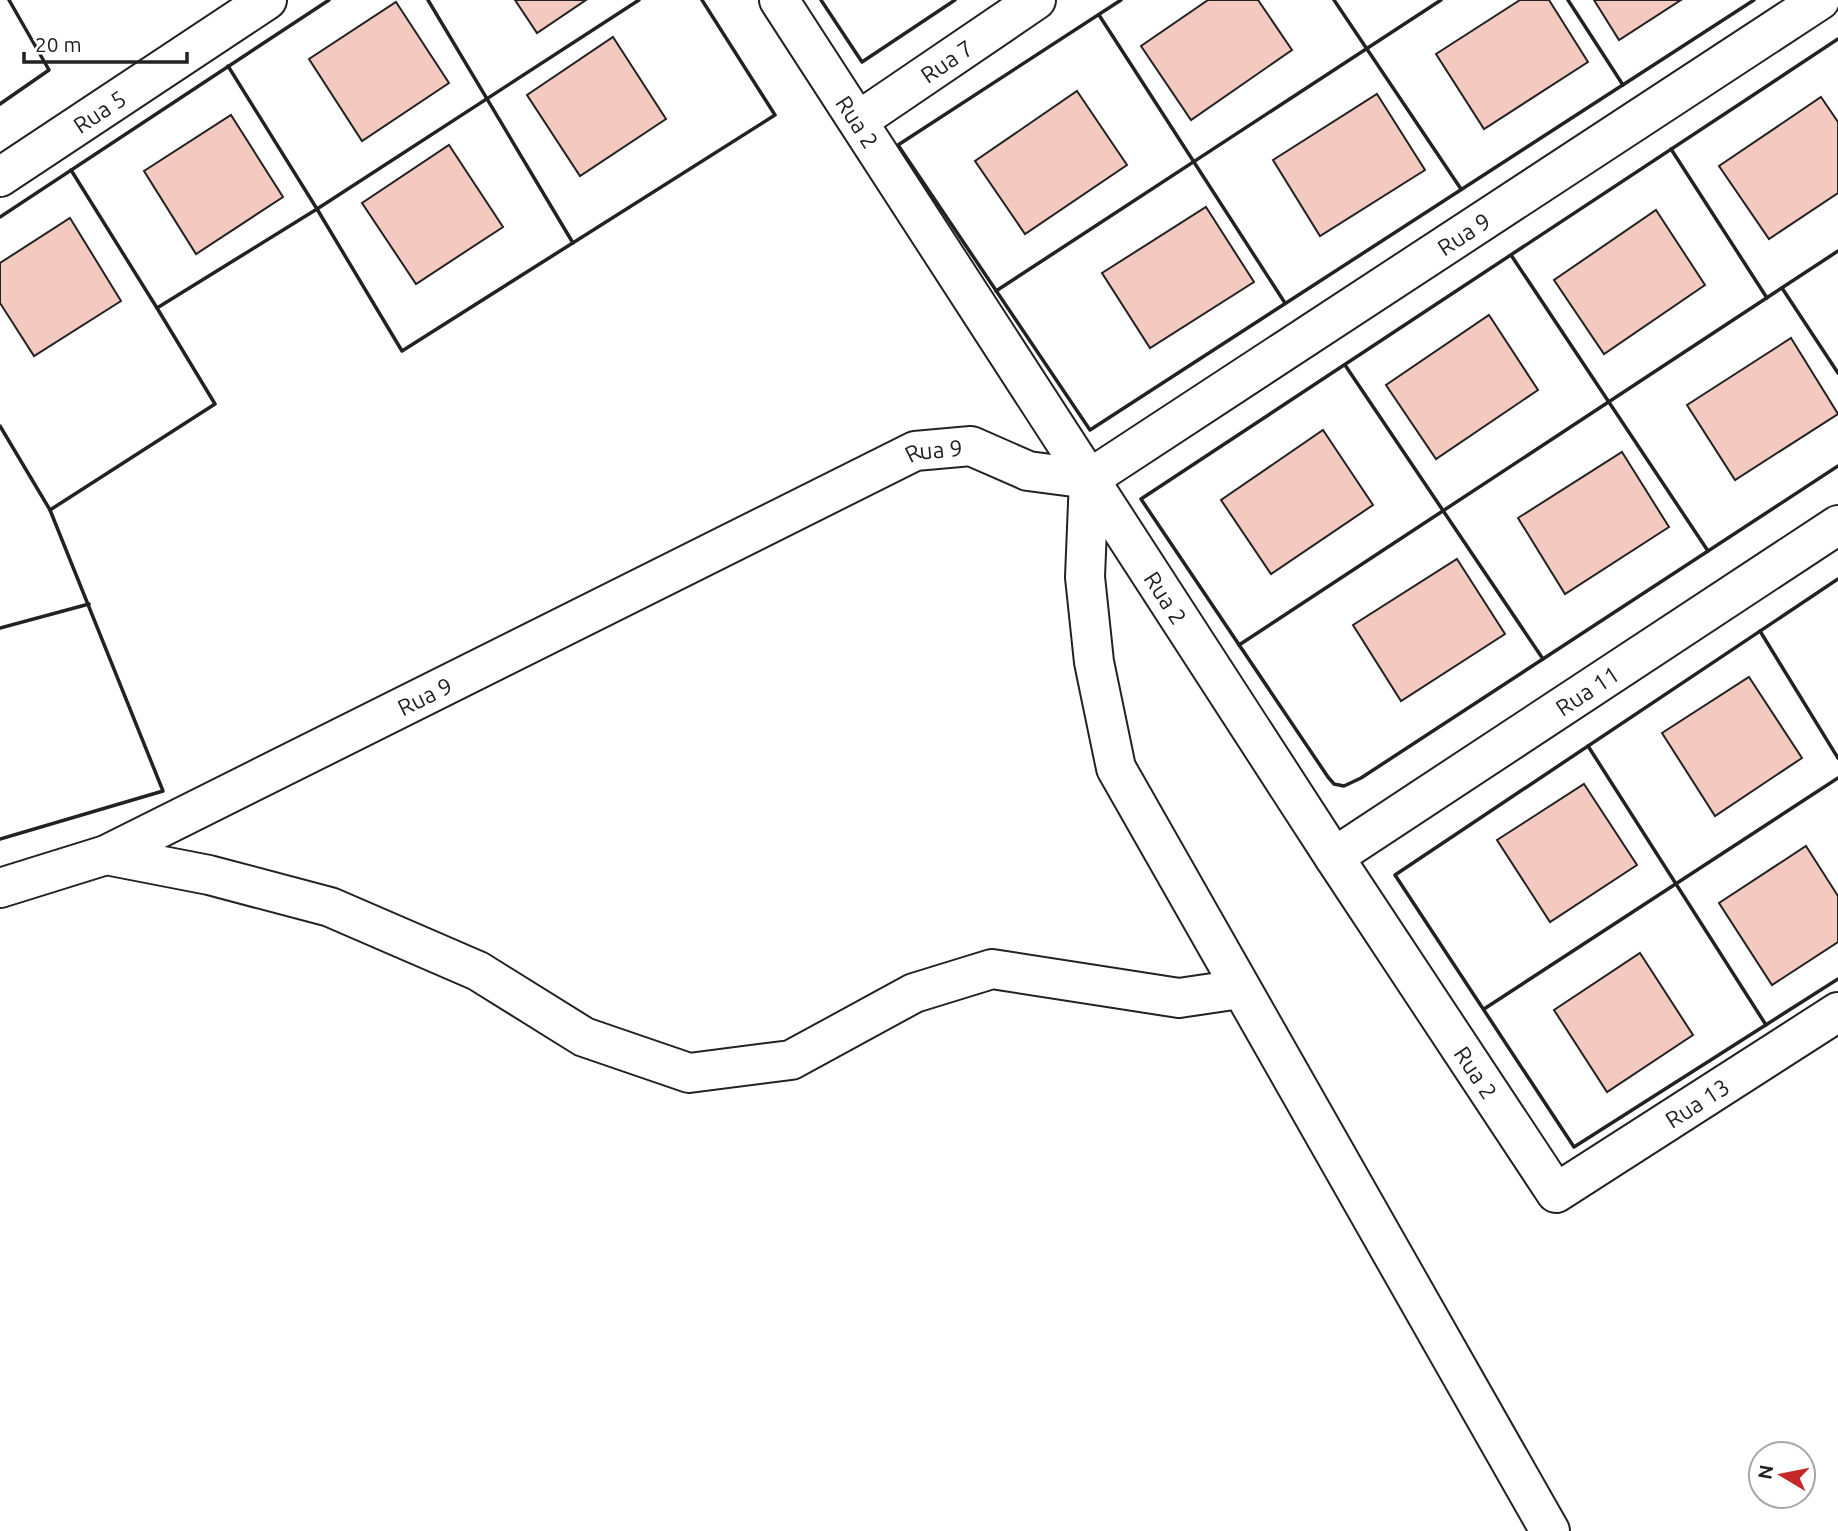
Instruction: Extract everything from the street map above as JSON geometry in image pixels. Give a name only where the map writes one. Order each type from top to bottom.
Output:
[{"type":"street","name":"Rua 5","points":[[0,177],[267,0]]},
{"type":"street","name":"Rua 2","points":[[779,0],[1334,857],[1556,1193]]},
{"type":"street","name":"Rua 7","points":[[858,121],[1036,0]]},
{"type":"street","name":"Rua 9","points":[[0,888],[106,855],[915,451],[971,446],[1028,471],[1089,478],[1820,0]]},
{"type":"street","points":[[1089,478],[1085,578],[1094,662],[1116,768],[1550,1531]]},
{"type":"street","name":"Rua 11","points":[[1334,857],[1838,525]]},
{"type":"street","points":[[106,855],[209,875],[330,907],[478,971],[584,1037],[689,1073],[791,1060],[914,993],[992,969],[1179,998],[1240,989]]},
{"type":"street","name":"Rua 13","points":[[1556,1193],[1838,1012]]},
{"type":"building","points":[[515,0],[586,0],[537,33]]},
{"type":"building","points":[[1208,0],[1258,0],[1292,50],[1191,120],[1141,46]]},
{"type":"building","points":[[1520,0],[1549,0],[1588,62],[1484,129],[1436,54]]},
{"type":"building","points":[[1594,0],[1681,0],[1619,40]]},
{"type":"building","points":[[396,2],[449,83],[362,141],[309,59]]},
{"type":"building","points":[[613,37],[666,119],[580,176],[527,95]]},
{"type":"building","points":[[1077,91],[1127,165],[1025,234],[975,161]]},
{"type":"building","points":[[1377,94],[1425,170],[1320,236],[1273,160]]},
{"type":"building","points":[[1821,97],[1838,122],[1838,193],[1769,239],[1719,166]]},
{"type":"building","points":[[231,115],[283,197],[196,254],[144,171]]},
{"type":"building","points":[[449,145],[503,227],[416,284],[362,203]]},
{"type":"building","points":[[1206,207],[1254,282],[1150,348],[1102,273]]},
{"type":"building","points":[[1656,210],[1705,285],[1604,354],[1554,280]]},
{"type":"building","points":[[70,218],[121,301],[34,356],[0,303],[0,263]]},
{"type":"building","points":[[1489,315],[1538,390],[1436,459],[1386,385]]},
{"type":"building","points":[[1791,338],[1838,414],[1735,480],[1687,405]]},
{"type":"building","points":[[1323,430],[1373,505],[1271,574],[1221,500]]},
{"type":"building","points":[[1622,452],[1669,527],[1565,594],[1518,518]]},
{"type":"building","points":[[1457,559],[1505,634],[1401,701],[1353,625]]},
{"type":"building","points":[[1749,677],[1802,758],[1715,816],[1662,733]]},
{"type":"building","points":[[1584,784],[1637,865],[1550,922],[1497,840]]},
{"type":"building","points":[[1806,846],[1838,896],[1838,942],[1772,985],[1719,903]]},
{"type":"building","points":[[1640,953],[1693,1035],[1607,1092],[1554,1010]]},
{"type":"wall","points":[[0,104],[49,70],[9,0]]},
{"type":"wall","points":[[0,217],[329,0]]},
{"type":"wall","points":[[428,0],[573,243]]},
{"type":"wall","points":[[228,66],[317,209],[639,0]]},
{"type":"wall","points":[[0,839],[163,791],[50,510],[215,404],[157,308],[317,209],[402,351],[775,115],[702,0]]},
{"type":"wall","points":[[821,0],[862,62],[955,0]]},
{"type":"wall","points":[[1121,0],[898,145],[1090,430],[1754,0]]},
{"type":"wall","points":[[1334,0],[1461,189]]},
{"type":"wall","points":[[996,291],[1441,0]]},
{"type":"wall","points":[[1568,0],[1623,85]]},
{"type":"wall","points":[[1099,15],[1285,303]]},
{"type":"wall","points":[[1838,39],[1141,499],[1328,777],[1334,784],[1344,786],[1361,778],[1838,466]]},
{"type":"wall","points":[[1671,149],[1767,298]]},
{"type":"wall","points":[[71,170],[157,308]]},
{"type":"wall","points":[[1239,645],[1838,251]]},
{"type":"wall","points":[[1511,255],[1708,551]]},
{"type":"wall","points":[[1782,288],[1838,373]]},
{"type":"wall","points":[[1345,365],[1543,659]]},
{"type":"wall","points":[[0,426],[50,510]]},
{"type":"wall","points":[[1838,579],[1395,875],[1574,1147],[1838,979]]},
{"type":"wall","points":[[0,628],[89,604]]},
{"type":"wall","points":[[1760,631],[1838,758]]},
{"type":"wall","points":[[1588,746],[1766,1025]]},
{"type":"wall","points":[[1484,1009],[1838,778]]}]
